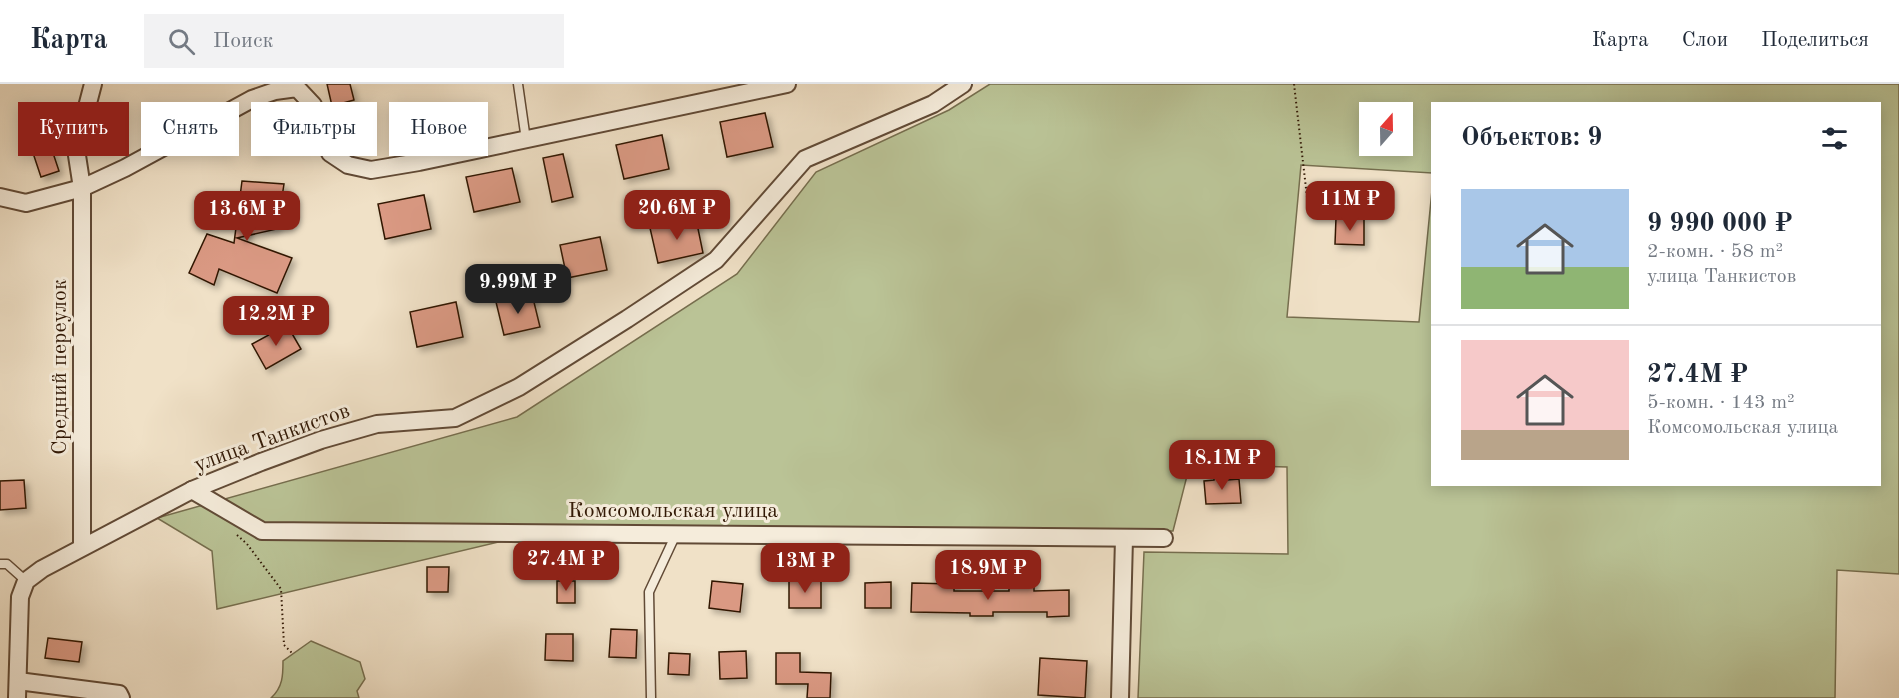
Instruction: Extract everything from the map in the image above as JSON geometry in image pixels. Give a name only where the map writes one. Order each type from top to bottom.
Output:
[{"type":"street","name":"Средний переулок","points":[[82,547],[82,188],[76,150],[93,84]]},
{"type":"street","points":[[0,198],[26,203],[82,188],[125,168],[252,99],[275,91],[297,88],[313,105],[330,153],[348,165],[371,170],[526,140],[786,84]]},
{"type":"street","name":"улица Танкистов","points":[[26,581],[42,569],[82,547],[192,490],[321,440],[377,424],[455,418],[519,387],[716,260],[805,159],[933,104],[963,84]]},
{"type":"street","name":"Комсомольская улица","points":[[192,490],[262,531],[1164,538]]},
{"type":"street","points":[[1120,698],[1124,538]]},
{"type":"street","points":[[26,581],[20,597],[17,690],[118,694],[121,698]]},
{"type":"lane","points":[[518,84],[526,140]]},
{"type":"lane","points":[[651,698],[649,592],[676,534]]},
{"type":"lane","points":[[0,564],[6,564],[26,581]]},
{"type":"path","points":[[1294,84],[1306,197]]},
{"type":"path","points":[[234,533],[248,543],[281,589],[284,645],[293,654]]},
{"type":"green space","points":[[990,84],[1899,84],[1899,574],[1837,570],[1835,698],[1138,698],[1144,552],[1288,554],[1287,467],[1190,464],[1173,531],[557,528],[217,609],[212,551],[157,518],[517,417],[737,274],[816,172],[949,110]]},
{"type":"green space","points":[[311,641],[360,662],[365,679],[357,691],[359,698],[271,698],[280,685],[283,661]]},
{"type":"building","points":[[327,84],[350,84],[354,100],[331,102]]},
{"type":"building","points":[[765,113],[773,147],[727,157],[720,122]]},
{"type":"building","points":[[662,135],[669,169],[624,179],[616,145]]},
{"type":"building","points":[[563,154],[573,197],[552,202],[543,158]]},
{"type":"building","points":[[34,156],[54,156],[59,171],[41,177]]},
{"type":"building","points":[[512,168],[520,202],[474,212],[466,177]]},
{"type":"building","points":[[242,181],[284,184],[277,229],[237,238],[292,258],[277,293],[219,269],[214,285],[189,273],[207,234],[234,243]]},
{"type":"building","points":[[424,195],[431,229],[385,239],[378,204]]},
{"type":"building","points":[[1336,218],[1364,219],[1364,245],[1335,244]]},
{"type":"building","points":[[696,219],[703,253],[658,263],[650,228]]},
{"type":"building","points":[[600,237],[607,270],[567,278],[560,245]]},
{"type":"building","points":[[532,294],[540,327],[504,335],[496,302]]},
{"type":"building","points":[[456,302],[463,337],[417,347],[410,312]]},
{"type":"building","points":[[287,325],[301,349],[266,369],[252,344]]},
{"type":"building","points":[[1228,476],[1228,480],[1239,479],[1241,503],[1206,504],[1204,481],[1214,480],[1214,477]]},
{"type":"building","points":[[24,480],[26,508],[0,510],[0,481]]},
{"type":"building","points":[[427,567],[449,567],[448,592],[427,592]]},
{"type":"building","points":[[789,580],[821,580],[821,608],[789,608]]},
{"type":"building","points":[[557,581],[575,581],[575,603],[557,603]]},
{"type":"building","points":[[712,581],[743,584],[740,612],[709,608]]},
{"type":"building","points":[[891,582],[891,608],[865,608],[865,583]]},
{"type":"building","points":[[912,583],[954,584],[954,591],[1009,591],[1009,586],[1034,586],[1034,591],[1069,590],[1069,616],[1047,617],[1047,612],[993,612],[993,616],[970,616],[970,613],[911,612]]},
{"type":"building","points":[[611,629],[637,630],[636,658],[609,657]]},
{"type":"building","points":[[546,634],[573,634],[573,661],[545,660]]},
{"type":"building","points":[[48,638],[82,642],[79,662],[45,658]]},
{"type":"building","points":[[746,651],[747,678],[720,679],[719,652]]},
{"type":"building","points":[[669,653],[690,654],[689,675],[668,674]]},
{"type":"building","points":[[776,653],[800,653],[800,672],[831,673],[830,698],[807,698],[808,684],[776,684]]},
{"type":"building","points":[[1040,658],[1087,661],[1085,698],[1038,695]]}]
